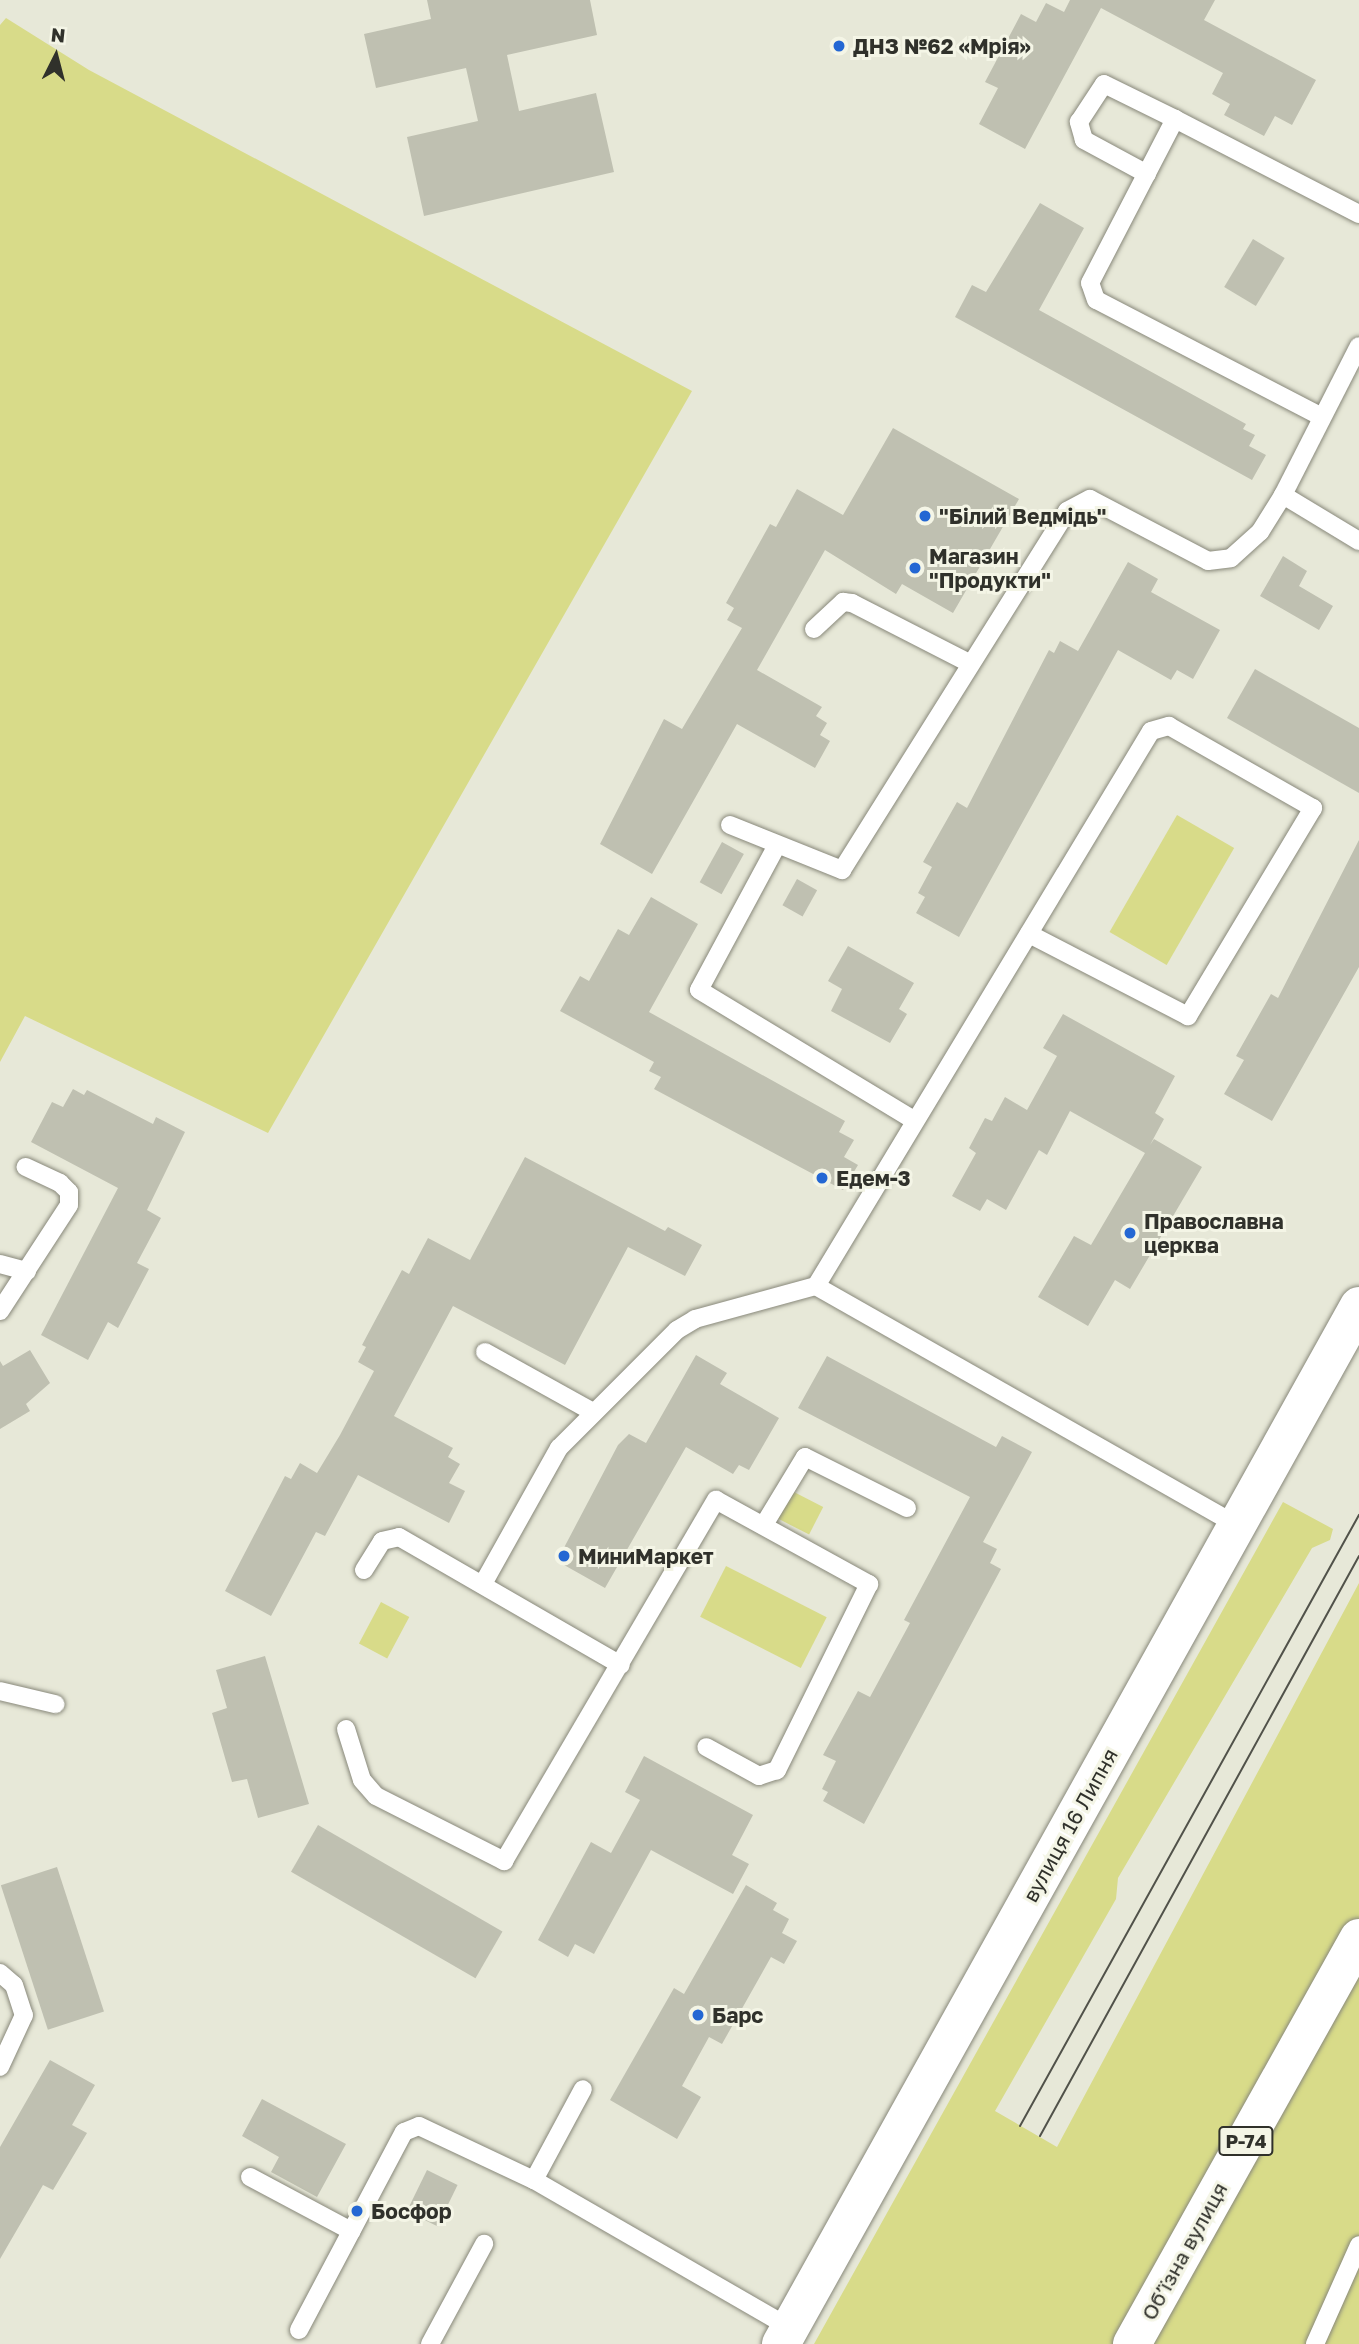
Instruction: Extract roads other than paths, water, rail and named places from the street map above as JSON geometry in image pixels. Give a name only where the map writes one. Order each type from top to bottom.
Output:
[{"type":"street","name":"вулиця 16 Липня","points":[[785,2336],[1359,1306]]},
{"type":"street","name":"Обʼїзна вулиця","points":[[1132,2344],[1359,1938]]},
{"type":"lane","points":[[1147,174],[1084,140],[1079,121],[1104,84],[1359,214]]},
{"type":"lane","points":[[1175,119],[1089,292],[1322,417]]},
{"type":"lane","points":[[730,825],[833,870],[850,864],[969,663],[1077,501],[1090,499],[1208,561],[1231,558],[1260,532],[1283,495],[1359,346]]},
{"type":"lane","points":[[1283,495],[1359,541]]},
{"type":"lane","points":[[814,629],[843,603],[852,603],[969,663]]},
{"type":"lane","points":[[816,1286],[914,1120],[1029,934],[1159,725],[1313,808],[1188,1016],[1029,934]]},
{"type":"lane","points":[[776,847],[699,990],[914,1120]]},
{"type":"lane","points":[[0,1311],[69,1205],[69,1192],[60,1183],[26,1167]]},
{"type":"lane","points":[[0,1264],[27,1271]]},
{"type":"lane","points":[[484,1582],[552,1458],[591,1411],[695,1318],[816,1286],[1237,1525]]},
{"type":"lane","points":[[485,1352],[591,1411]]},
{"type":"lane","points":[[765,1523],[805,1457],[907,1508]]},
{"type":"lane","points":[[346,1729],[362,1780],[376,1796],[504,1861],[621,1665],[708,1506],[726,1502],[862,1576],[868,1593],[777,1770],[759,1776],[706,1747]]},
{"type":"lane","points":[[364,1570],[390,1536],[484,1582],[621,1665]]},
{"type":"lane","points":[[0,1691],[55,1704]]},
{"type":"lane","points":[[0,1973],[15,1985],[24,2015],[0,2067]]},
{"type":"lane","points":[[534,2180],[583,2089]]},
{"type":"lane","points":[[299,2330],[404,2132],[419,2126],[534,2180],[785,2336]]},
{"type":"lane","points":[[250,2177],[351,2231]]},
{"type":"lane","points":[[430,2344],[484,2244]]},
{"type":"lane","points":[[1315,2344],[1359,2245]]},
{"type":"tram line","points":[[1020,2126],[1359,1515]]},
{"type":"tram line","points":[[1040,2136],[1359,1556]]},
{"type":"place","name":"ДНЗ №62 «Мрія»","points":[[839,46]]},
{"type":"place","name":"\"Білий Ведмідь\"","points":[[925,516]]},
{"type":"place","name":"Магазин \"Продукти\"","points":[[915,568]]},
{"type":"place","name":"Едем-3","points":[[822,1178]]},
{"type":"place","name":"Православна церква","points":[[1130,1233]]},
{"type":"place","name":"МиниМаркет","points":[[564,1556]]},
{"type":"place","name":"Барс","points":[[698,2015]]},
{"type":"place","name":"Босфор","points":[[357,2211]]}]
